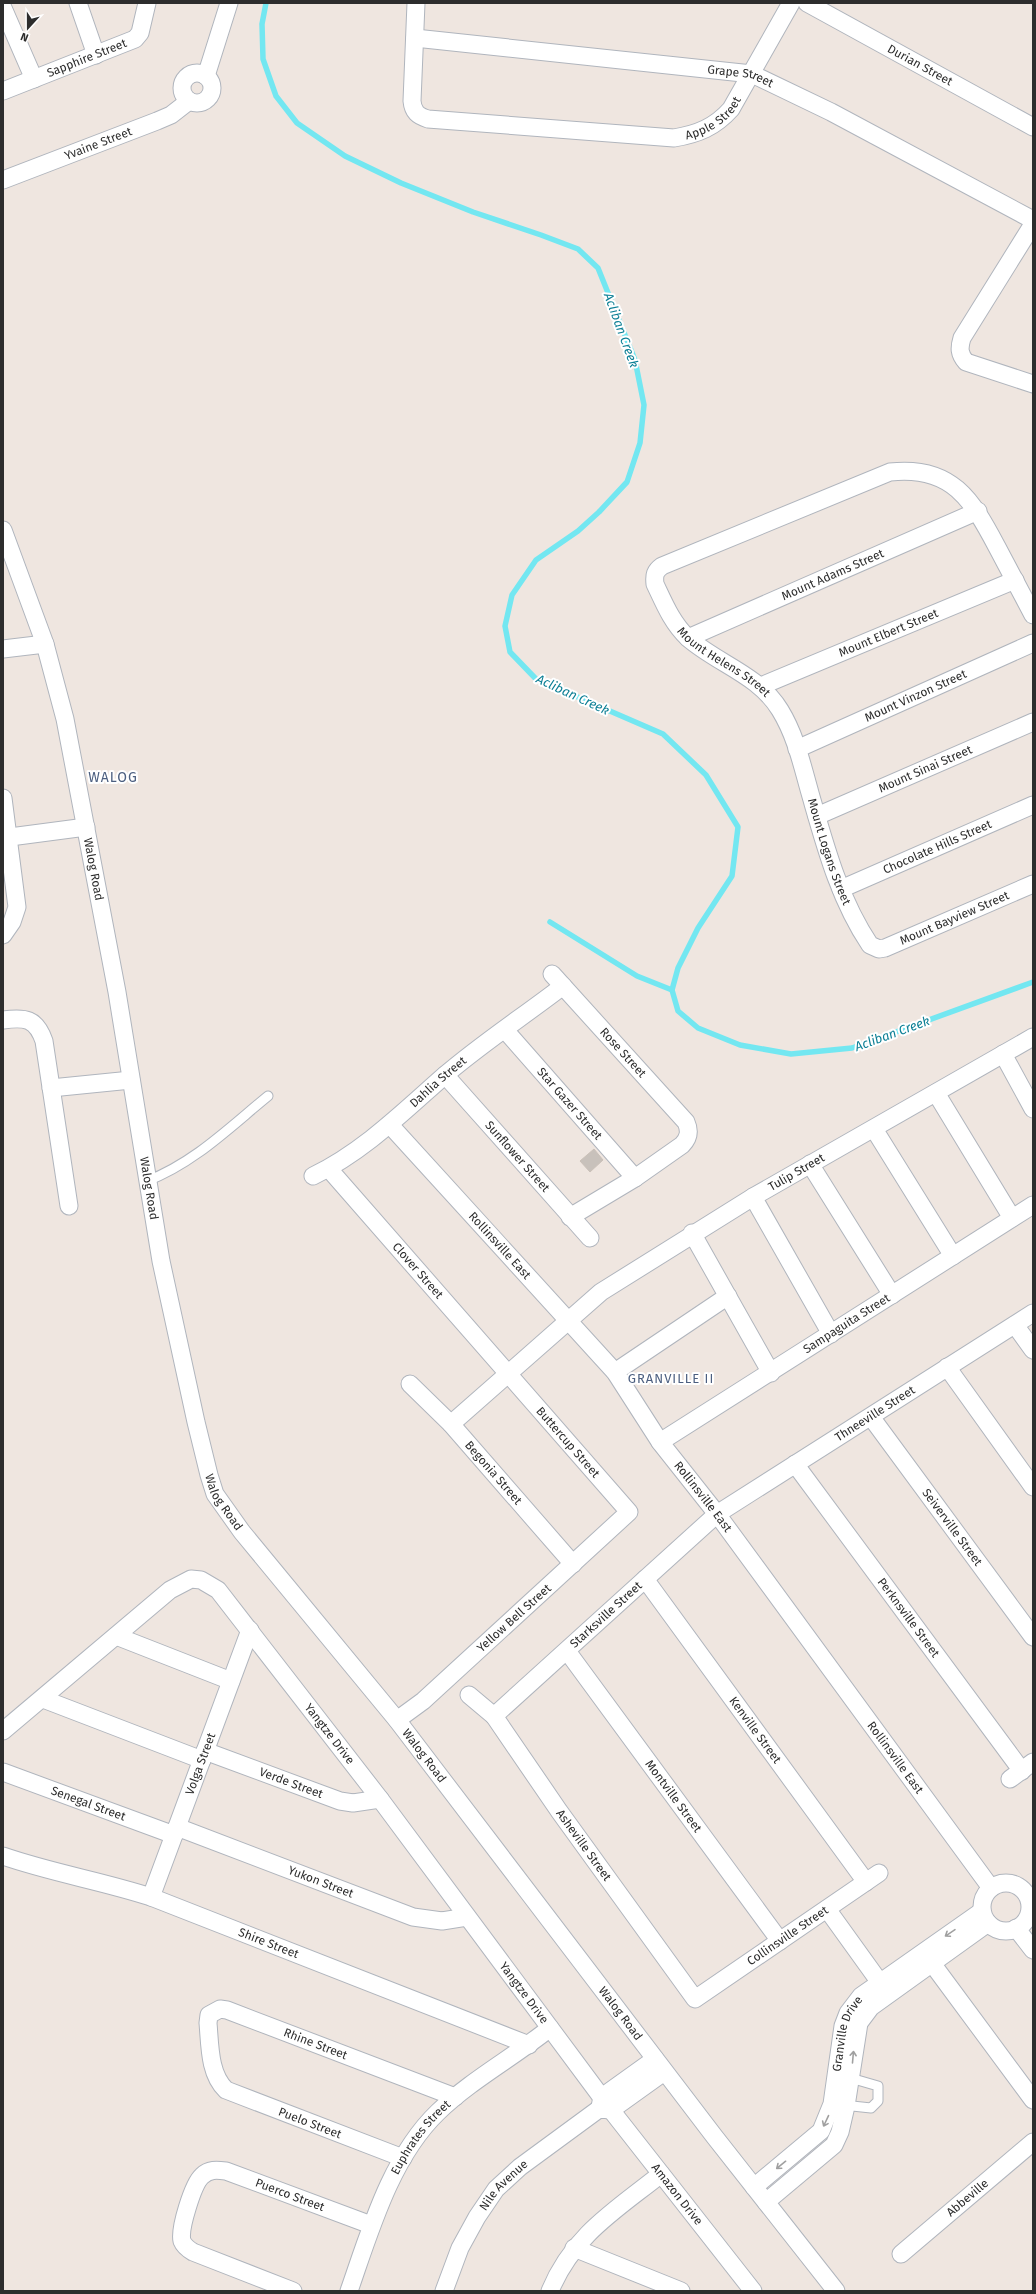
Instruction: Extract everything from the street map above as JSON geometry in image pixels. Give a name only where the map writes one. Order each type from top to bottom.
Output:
[{"type":"street","name":"Sapphire Street","points":[[3,91],[135,39],[140,33],[147,3]]},
{"type":"street","name":"Yvaine Street","points":[[3,180],[157,121],[171,115],[189,101],[185,97],[182,87],[186,77],[196,73],[206,76],[229,3]]},
{"type":"street","points":[[415,38],[416,3]]},
{"type":"street","name":"Apple Street","points":[[415,38],[412,101],[415,112],[428,119],[674,138],[706,130],[720,121],[731,108],[752,74],[791,3]]},
{"type":"street","name":"Durian Street","points":[[807,3],[1033,128]]},
{"type":"street","points":[[83,4],[96,54]]},
{"type":"street","points":[[3,8],[34,78]]},
{"type":"street","name":"Grape Street","points":[[415,38],[752,74],[832,112],[1033,220]]},
{"type":"street","points":[[1031,379],[966,362],[961,356],[959,346],[962,338],[1033,224]]},
{"type":"street","name":"Mount Helens Street","points":[[798,749],[781,712],[761,686],[708,653],[688,638],[677,627],[655,584],[655,572],[662,566],[890,472],[921,472],[936,477],[961,492],[978,511]]},
{"type":"street","points":[[978,511],[1033,615]]},
{"type":"street","name":"Mount Adams Street","points":[[688,638],[978,511]]},
{"type":"street","name":"Walog Road","points":[[3,530],[45,644],[65,719],[86,827],[163,1268],[203,1452],[216,1494],[242,1532],[397,1720],[659,2065],[836,2291]]},
{"type":"street","name":"Mount Elbert Street","points":[[761,686],[1015,580]]},
{"type":"street","name":"Mount Vinzon Street","points":[[798,749],[1033,643]]},
{"type":"street","points":[[3,649],[45,644]]},
{"type":"street","name":"Mount Sinai Street","points":[[816,816],[1033,722]]},
{"type":"street","name":"Mount Logans Street","points":[[798,749],[816,816],[841,889],[867,941],[874,948]]},
{"type":"street","points":[[3,798],[10,837],[17,907],[12,922],[3,935]]},
{"type":"street","name":"Chocolate Hills Street","points":[[841,889],[1033,805]]},
{"type":"street","points":[[10,837],[86,827]]},
{"type":"street","name":"Mount Bayview Street","points":[[874,948],[885,948],[1033,884]]},
{"type":"street","name":"Rose Street","points":[[552,974],[686,1122],[689,1129],[688,1135],[682,1145],[635,1178]]},
{"type":"street","name":"Dahlia Street","points":[[313,1176],[329,1169],[390,1125],[445,1075],[563,986]]},
{"type":"street","points":[[3,1020],[18,1018],[31,1021],[39,1027],[44,1041],[69,1206]]},
{"type":"street","name":"Star Gazer Street","points":[[505,1030],[635,1178]]},
{"type":"street","name":"Tulip Street","points":[[451,1424],[567,1320],[601,1292],[692,1233],[1033,1037]]},
{"type":"street","points":[[1003,1054],[1033,1108]]},
{"type":"street","name":"Sunflower Street","points":[[445,1075],[590,1238]]},
{"type":"street","points":[[51,1088],[131,1080]]},
{"type":"street","points":[[936,1093],[1012,1218]]},
{"type":"street","name":"Rollinsville East","points":[[390,1125],[615,1372],[660,1442],[717,1514],[991,1888]]},
{"type":"street","points":[[874,1129],[953,1256]]},
{"type":"street","points":[[810,1164],[892,1295]]},
{"type":"street","name":"Clover Street","points":[[329,1169],[508,1373]]},
{"type":"street","points":[[570,1216],[635,1178]]},
{"type":"street","points":[[754,1197],[831,1334]]},
{"type":"street","name":"Sampaguita Street","points":[[660,1442],[771,1373],[1033,1205]]},
{"type":"street","points":[[692,1233],[771,1373]]},
{"type":"street","points":[[615,1372],[728,1296]]},
{"type":"street","name":"Thneeville Street","points":[[717,1514],[1033,1313]]},
{"type":"street","points":[[1015,1325],[1033,1350]]},
{"type":"street","points":[[947,1367],[1033,1487]]},
{"type":"street","name":"Buttercup Street","points":[[508,1373],[629,1512]]},
{"type":"street","name":"Begonia Street","points":[[410,1384],[451,1424],[573,1564]]},
{"type":"street","name":"Seiverville Street","points":[[871,1417],[1033,1637]]},
{"type":"street","name":"Perknsville Street","points":[[795,1464],[1022,1771]]},
{"type":"street","name":"Yellow Bell Street","points":[[397,1720],[423,1701],[629,1512]]},
{"type":"street","name":"Starksville Street","points":[[494,1716],[717,1514]]},
{"type":"street","name":"Yangtze Drive","points":[[3,1731],[43,1699],[170,1590],[191,1579],[201,1580],[218,1590],[380,1799],[550,2028],[604,2106]]},
{"type":"street","name":"Kenville Street","points":[[645,1579],[872,1878]]},
{"type":"street","name":"Volga Street","points":[[151,1897],[250,1630]]},
{"type":"street","points":[[116,1636],[231,1681]]},
{"type":"street","name":"Montville Street","points":[[567,1651],[780,1941]]},
{"type":"street","name":"Asheville Street","points":[[469,1695],[494,1716],[559,1811],[695,1998]]},
{"type":"street","name":"Verde Street","points":[[43,1699],[334,1799],[353,1803],[380,1799]]},
{"type":"street","name":"Senegal Street","points":[[3,1772],[176,1831]]},
{"type":"street","name":"Yukon Street","points":[[176,1831],[413,1917],[442,1921],[467,1917]]},
{"type":"street","name":"Shire Street","points":[[3,1856],[45,1870],[97,1881],[151,1897],[529,2045]]},
{"type":"street","name":"Collinsville Street","points":[[695,1998],[872,1878]]},
{"type":"street","points":[[1010,1883],[1030,1892],[1030,1907],[1022,1924],[1016,1928],[1004,1930],[992,1927],[985,1917],[983,1898],[991,1888],[997,1884],[1010,1883]]},
{"type":"street","points":[[827,1909],[883,1988]]},
{"type":"street","name":"Granville Drive","points":[[883,1988],[931,1962],[985,1917]]},
{"type":"street","name":"Granville Drive","points":[[766,2202],[834,2145],[840,2132],[839,2105],[844,2076],[859,2023],[883,1988],[985,1917]]},
{"type":"street","points":[[1016,1928],[1033,1950]]},
{"type":"street","points":[[931,1962],[1033,2100]]},
{"type":"street","name":"Rhine Street","points":[[211,2050],[208,2023],[210,2016],[220,2009],[455,2097]]},
{"type":"street","name":"Euphrates Street","points":[[349,2291],[371,2225],[403,2158],[420,2132],[455,2097],[529,2045],[550,2028]]},
{"type":"street","name":"Puelo Street","points":[[211,2050],[214,2068],[219,2084],[235,2094],[403,2158]]},
{"type":"street","name":"Nile Avenue","points":[[444,2291],[460,2248],[477,2217],[496,2190],[520,2167],[659,2065]]},
{"type":"street","name":"Granville Drive","points":[[754,2187],[821,2131],[839,2105]]},
{"type":"street","name":"Amazon Drive","points":[[604,2106],[661,2174],[753,2291]]},
{"type":"street","name":"Abbeville","points":[[901,2254],[1033,2142]]},
{"type":"street","name":"Puerco Street","points":[[292,2291],[192,2252],[183,2242],[182,2227],[196,2182],[208,2172],[226,2171],[371,2225]]},
{"type":"street","points":[[550,2291],[574,2248],[588,2232],[661,2174]]},
{"type":"street","points":[[574,2248],[681,2291]]},
{"type":"lane","points":[[147,1181],[172,1170],[192,1158],[268,1096]]},
{"type":"lane","points":[[839,2105],[871,2108],[878,2101],[878,2086],[844,2076]]},
{"type":"building","points":[[594,1149],[603,1160],[590,1172],[580,1161]]},
{"type":"waterway","name":"Acliban Creek","points":[[266,3],[262,24],[263,59],[276,96],[297,123],[345,156],[401,183],[473,212],[578,249],[598,268],[635,360],[644,405],[640,443],[627,482],[599,512],[578,531],[536,560],[512,595],[505,626],[510,652],[536,679],[663,734],[706,775],[738,827],[732,876],[698,928],[678,968],[672,990],[678,1011],[698,1028],[740,1045],[791,1054],[852,1048],[1033,982]]},
{"type":"waterway","points":[[550,922],[637,976],[672,990]]},
{"type":"district","name":"WALOG","points":[[113,777]]},
{"type":"district","name":"GRANVILLE II","points":[[671,1378]]}]
